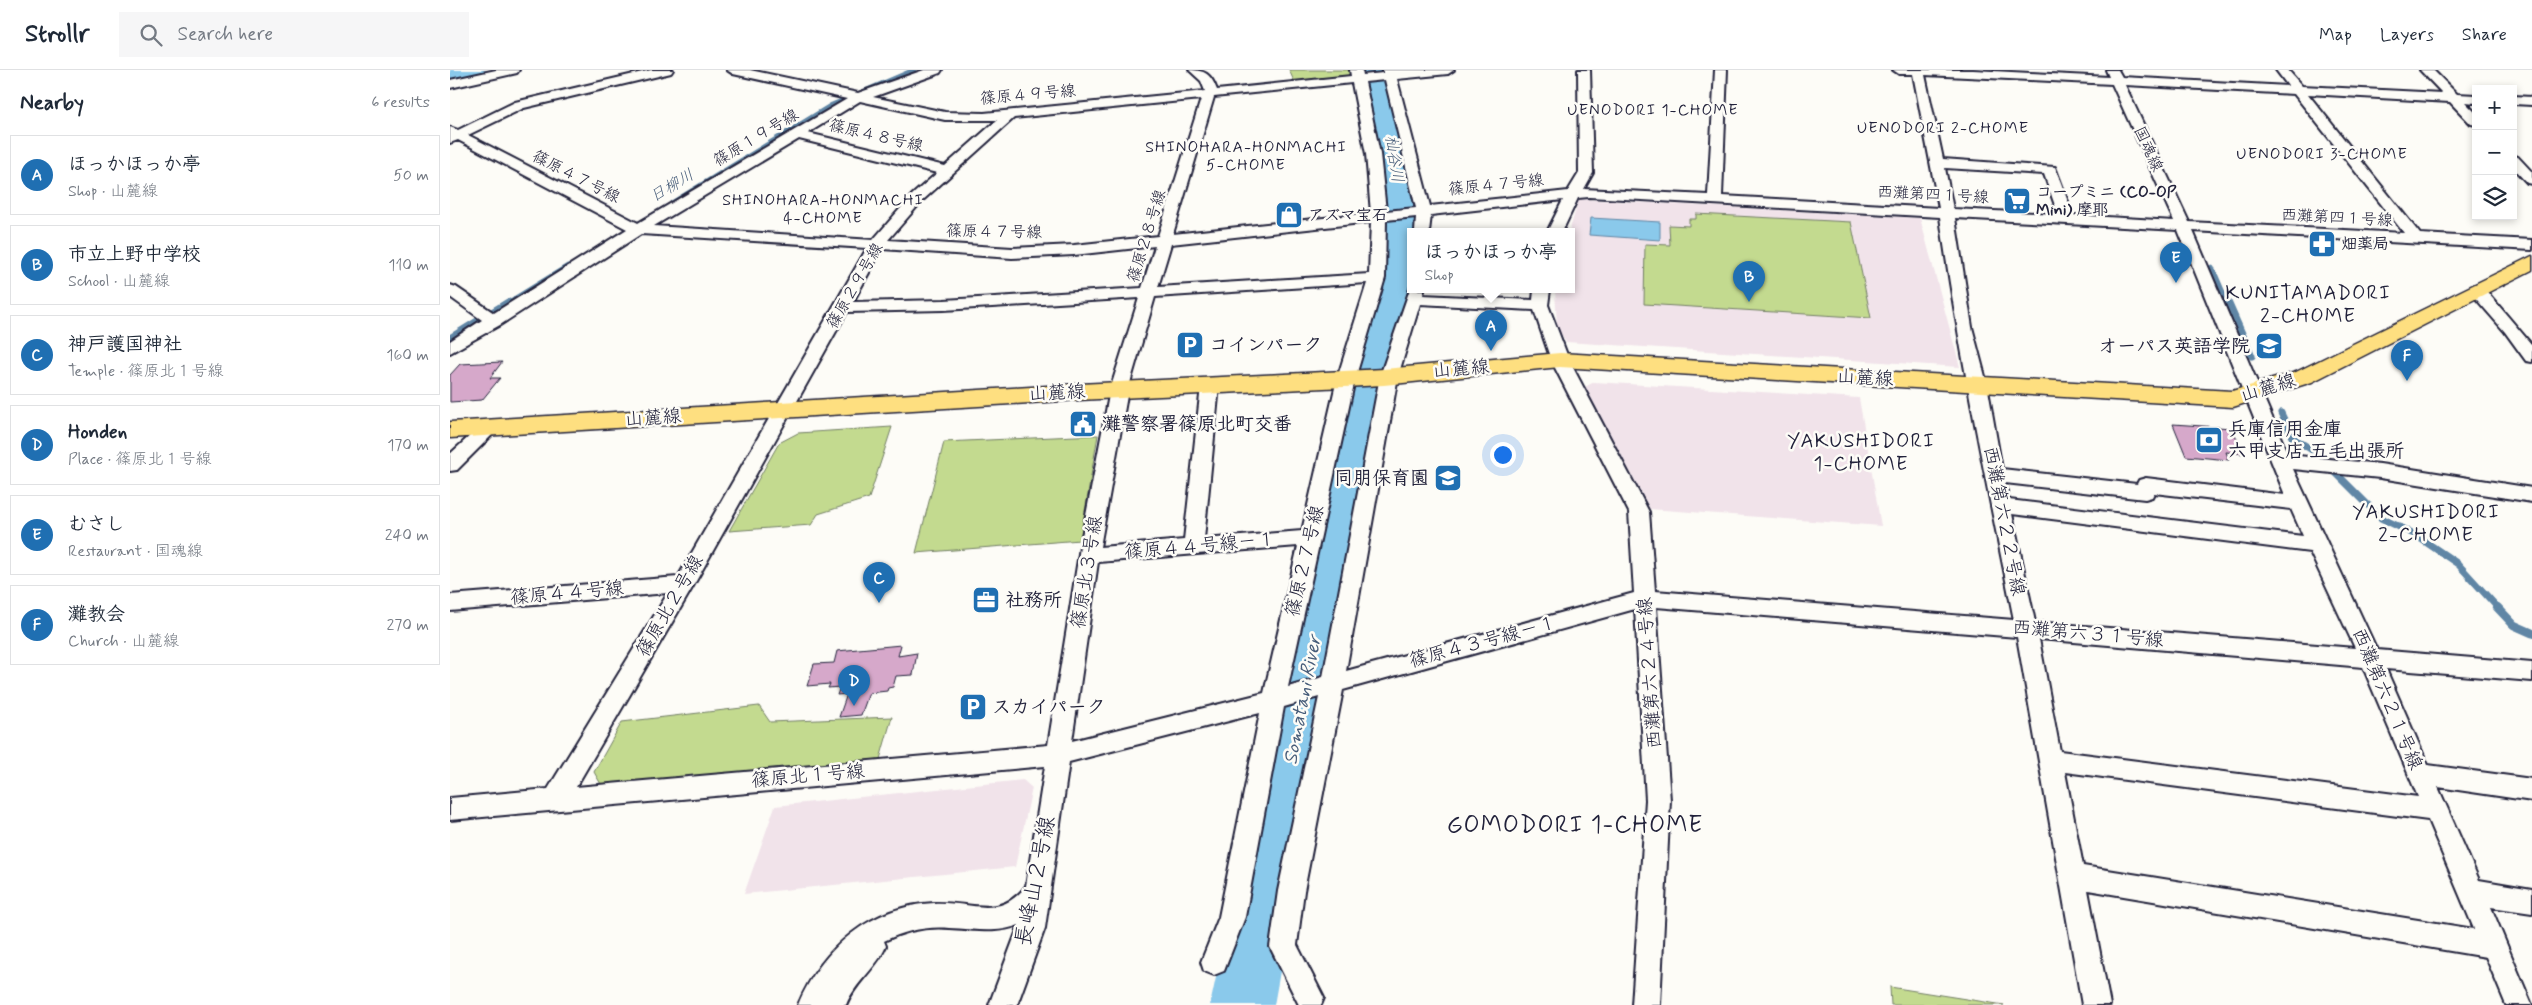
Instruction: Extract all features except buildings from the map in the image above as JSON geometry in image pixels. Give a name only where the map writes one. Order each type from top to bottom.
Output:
[{"type":"main road","name":"山麓線","points":[[450,430],[1386,376],[1560,360],[2233,399],[2304,377],[2532,262]]},
{"type":"street","points":[[450,84],[513,70]]},
{"type":"street","points":[[453,135],[520,105],[667,70]]},
{"type":"street","name":"篠原４９号線","points":[[733,70],[945,116],[1011,114],[1209,94],[1358,74],[1390,73]]},
{"type":"street","name":"篠原１９号線","points":[[450,348],[634,227],[857,98],[936,70]]},
{"type":"street","points":[[1195,70],[1211,84],[1209,94]]},
{"type":"street","points":[[1422,228],[1424,211],[1390,73],[1448,70]]},
{"type":"street","points":[[1556,228],[1572,195],[1586,173],[1584,70]]},
{"type":"street","points":[[1715,201],[1721,70]]},
{"type":"street","points":[[1899,70],[2114,76],[2299,91],[2472,99]]},
{"type":"street","name":"西灘第六２２号線","points":[[1918,70],[1947,213],[1964,327],[1978,384],[2000,506],[2026,629],[2096,1005]]},
{"type":"street","points":[[2282,70],[2416,239]]},
{"type":"street","points":[[2426,70],[2472,117]]},
{"type":"street","name":"篠原２７号線","points":[[1214,962],[1232,916],[1310,538],[1349,378],[1377,278],[1379,215],[1373,154],[1358,74]]},
{"type":"street","name":"国魂線","points":[[2114,76],[2184,227],[2254,393]]},
{"type":"street","name":"篠原２８号線","points":[[1119,390],[1209,94]]},
{"type":"street","points":[[2517,100],[2532,101]]},
{"type":"street","name":"篠原２９号線","points":[[782,410],[878,243],[917,198],[1011,114]]},
{"type":"street","name":"篠原４８号線","points":[[796,134],[948,171]]},
{"type":"street","name":"篠原４７号線","points":[[453,135],[634,227],[1012,252],[1074,250],[1164,242],[1379,215],[1572,195]]},
{"type":"street","points":[[1936,163],[2050,170],[2067,220]]},
{"type":"street","points":[[2517,164],[2532,180]]},
{"type":"street","name":"西灘第四１号線","points":[[1572,195],[1589,193],[2532,245]]},
{"type":"street","points":[[842,307],[944,305],[1377,278]]},
{"type":"street","points":[[450,290],[494,320]]},
{"type":"street","points":[[2477,290],[2511,328],[2532,357]]},
{"type":"street","points":[[1310,998],[1282,947],[1327,685],[1386,376],[1414,294],[1541,297]]},
{"type":"street","name":"西灘第六２４号線","points":[[1541,297],[1560,360],[1639,512],[1658,800],[1646,1005]]},
{"type":"street","points":[[1193,546],[1210,386]]},
{"type":"street","name":"篠原北３号線","points":[[1060,754],[1089,555],[1119,390]]},
{"type":"street","name":"西灘第六２１号線","points":[[2254,393],[2298,503],[2370,658],[2520,1005]]},
{"type":"street","name":"篠原北２号線","points":[[556,800],[684,584],[782,410]]},
{"type":"street","points":[[450,465],[489,428]]},
{"type":"street","points":[[2282,462],[2399,474],[2532,495]]},
{"type":"street","points":[[1994,475],[2145,492],[2146,485],[2298,503]]},
{"type":"street","points":[[2000,506],[2317,545]]},
{"type":"street","name":"篠原４４号線－１","points":[[1089,555],[1310,538]]},
{"type":"street","name":"篠原４４号線","points":[[450,603],[684,584]]},
{"type":"street","name":"西灘第六３１号線","points":[[1645,598],[2532,672]]},
{"type":"street","name":"篠原４３号線－１","points":[[1278,699],[1645,598]]},
{"type":"street","points":[[1060,754],[1278,699]]},
{"type":"street","name":"篠原北１号線","points":[[450,809],[1060,754]]},
{"type":"street","name":"長峰山２号線","points":[[1003,1005],[1032,928],[1060,754]]},
{"type":"street","points":[[2050,760],[2435,810]]},
{"type":"street","points":[[2419,774],[2532,790]]},
{"type":"street","points":[[2072,876],[2494,945]]},
{"type":"street","points":[[812,1005],[820,987],[840,960],[861,940],[872,933],[914,917],[937,915],[985,920],[1006,918],[1029,907],[1038,890]]},
{"type":"street","points":[[2470,891],[2532,901]]},
{"type":"street","points":[[832,1005],[840,985],[856,964],[897,924]]},
{"type":"shaded area","points":[[1579,199],[1920,218],[1960,367],[1566,342],[1557,327],[1555,293],[1575,293],[1575,228],[1570,228]]},
{"type":"shaded area","points":[[1594,382],[1859,398],[1881,526],[1650,509],[1585,387]]},
{"type":"shaded area","points":[[1023,780],[1032,788],[1015,867],[744,894],[775,806]]},
{"type":"green space","points":[[1289,70],[1351,70],[1352,73],[1347,76],[1294,81]]},
{"type":"green space","points":[[1696,214],[1851,222],[1871,318],[1644,304],[1645,244],[1670,245],[1669,225],[1689,226],[1689,219],[1696,219]]},
{"type":"green space","points":[[892,427],[869,498],[818,514],[811,525],[729,531],[779,443],[798,433]]},
{"type":"green space","points":[[1098,435],[1080,540],[916,553],[944,442]]},
{"type":"green space","points":[[759,706],[770,722],[892,717],[880,759],[602,786],[594,772],[622,722]]},
{"type":"green space","points":[[1890,987],[2004,1005],[1891,1005]]},
{"type":"water","points":[[1591,218],[1660,222],[1660,240],[1589,235]]},
{"type":"waterway","points":[[450,75],[475,70]]},
{"type":"waterway","name":"日柳川","points":[[672,203],[832,105],[914,70]]},
{"type":"waterway","name":"Somatani River","points":[[1242,1005],[1332,551],[1374,359],[1393,295],[1402,226],[1396,154],[1380,86],[1374,70]]},
{"type":"waterway","name":"日柳川","points":[[506,304],[568,266]]},
{"type":"waterway","points":[[2212,267],[2228,304]]},
{"type":"waterway","name":"日柳川","points":[[450,338],[508,302]]},
{"type":"waterway","points":[[2228,302],[2252,356]]},
{"type":"waterway","points":[[2281,413],[2292,437],[2312,450]]},
{"type":"waterway","points":[[2335,472],[2381,518],[2414,534],[2458,564],[2498,608]]},
{"type":"waterway","points":[[2497,607],[2514,625],[2532,633]]},
{"type":"place","name":"コープミニ (CO-OP Mini) 摩耶","points":[[2017,201]]},
{"type":"place","name":"アズマ宝石","points":[[1289,215]]},
{"type":"place","name":"畑薬局","points":[[2322,244]]},
{"type":"place","name":"むさし","points":[[2176,283]]},
{"type":"place","name":"市立上野中学校","points":[[1749,302]]},
{"type":"place","name":"コインパーク","points":[[1190,345]]},
{"type":"place","name":"オーパス英語学院","points":[[2269,346]]},
{"type":"place","name":"ほっかほっか亭","points":[[1491,351]]},
{"type":"place","name":"灘教会","points":[[2407,381]]},
{"type":"place","name":"灘警察署篠原北町交番","points":[[1083,424]]},
{"type":"place","name":"兵庫信用金庫 六甲支店 五毛出張所","points":[[2209,440]]},
{"type":"place","name":"同朋保育園","points":[[1448,478]]},
{"type":"place","name":"社務所","points":[[986,600]]},
{"type":"place","name":"神戸護国神社","points":[[879,603]]},
{"type":"place","name":"Honden","points":[[854,706]]},
{"type":"place","name":"スカイパーク","points":[[973,707]]},
{"type":"district","name":"UENODORI 1-CHOME","points":[[1653,110]]},
{"type":"district","name":"UENODORI 2-CHOME","points":[[1943,128]]},
{"type":"district","name":"UENODORI 3-CHOME","points":[[2322,154]]},
{"type":"district","name":"SHINOHARA-HONMACHI 5-CHOME","points":[[1246,156]]},
{"type":"district","name":"SHINOHARA-HONMACHI 4-CHOME","points":[[823,209]]},
{"type":"district","name":"KUNITAMADORI 2-CHOME","points":[[2308,304]]},
{"type":"district","name":"YAKUSHIDORI 1-CHOME","points":[[1861,452]]},
{"type":"district","name":"YAKUSHIDORI 2-CHOME","points":[[2426,524]]},
{"type":"district","name":"GOMODORI 1-CHOME","points":[[1575,825]]},
{"type":"water label","name":"杣谷川","points":[[1394,159]]}]
